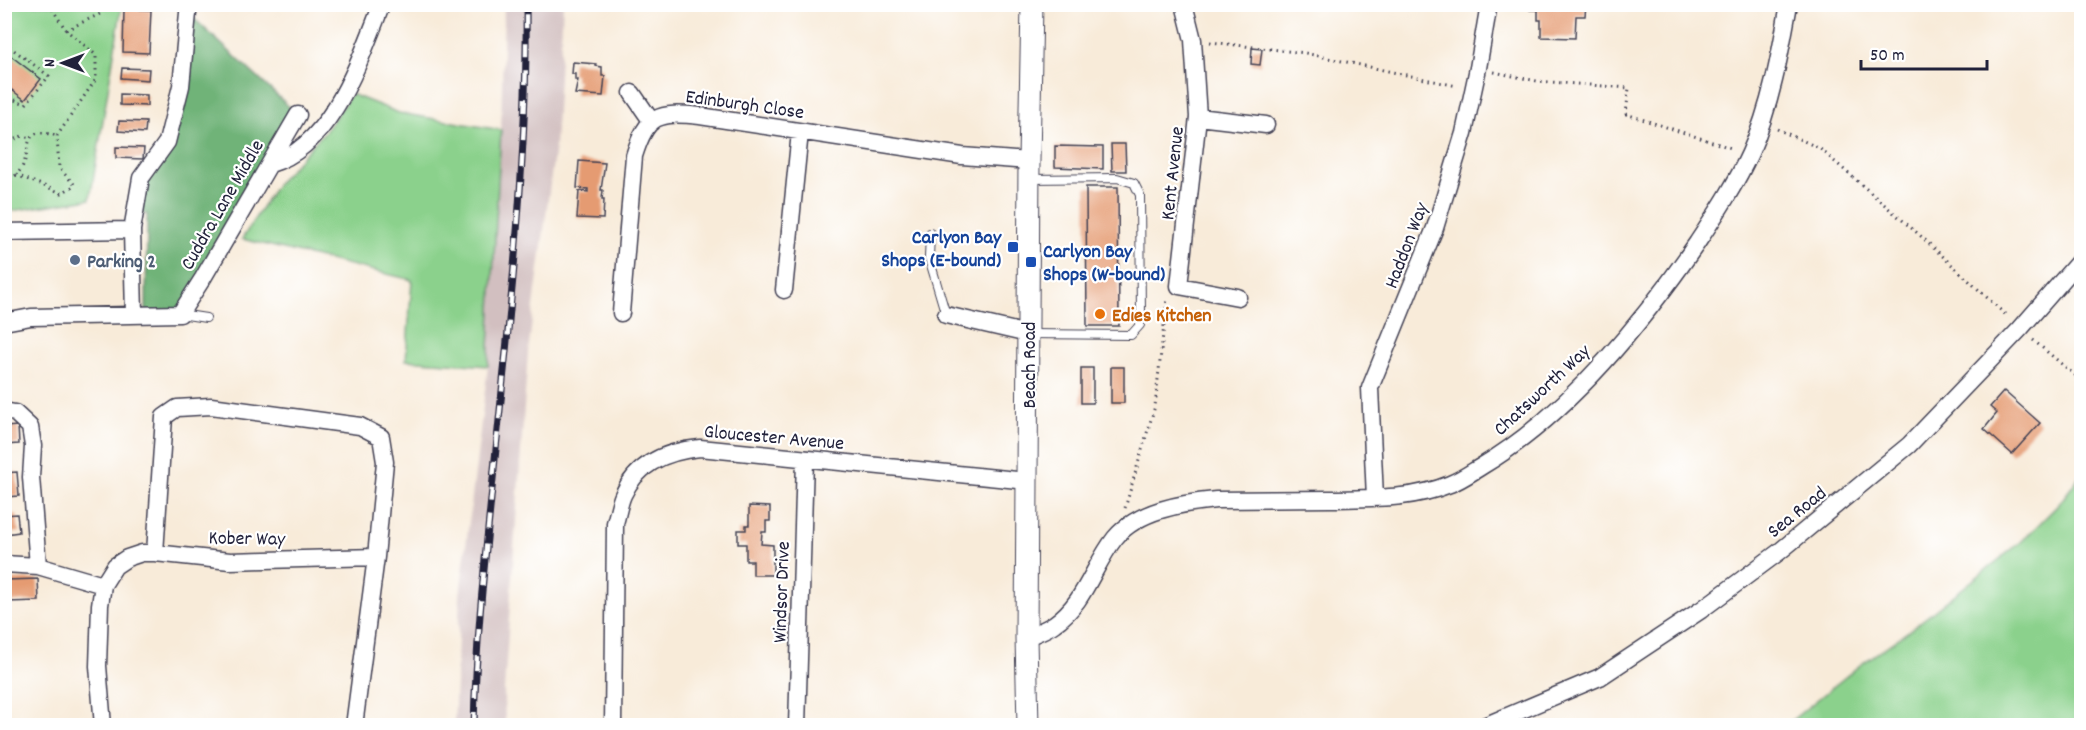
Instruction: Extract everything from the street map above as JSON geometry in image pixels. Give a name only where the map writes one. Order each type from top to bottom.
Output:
[{"type":"street","points":[[270,164],[285,160],[303,147],[328,117],[351,81],[382,4]]},
{"type":"street","name":"Beach Road","points":[[1028,726],[1026,638],[1032,4]]},
{"type":"street","name":"Kent Avenue","points":[[1179,286],[1198,117],[1192,40],[1184,4]]},
{"type":"street","name":"Haddon Way","points":[[1375,498],[1370,388],[1435,228],[1464,134],[1489,4]]},
{"type":"street","name":"Chatsworth Way","points":[[1026,638],[1054,625],[1077,603],[1116,538],[1132,524],[1149,515],[1191,502],[1216,500],[1409,496],[1452,484],[1509,448],[1576,390],[1622,340],[1673,278],[1716,215],[1750,154],[1762,122],[1779,65],[1789,4]]},
{"type":"street","points":[[134,315],[132,230],[141,178],[167,142],[181,86],[188,13]]},
{"type":"street","points":[[621,313],[634,156],[641,134],[652,122],[632,93]]},
{"type":"street","name":"Edinburgh Close","points":[[652,122],[656,117],[676,114],[962,156],[1029,170]]},
{"type":"street","name":"Cuddra Lane Middle","points":[[180,314],[298,115]]},
{"type":"street","points":[[1198,117],[1266,125]]},
{"type":"street","points":[[784,290],[800,132]]},
{"type":"street","points":[[4,232],[132,230]]},
{"type":"street","name":"Sea Road","points":[[1484,726],[1600,677],[1701,610],[1779,552],[1909,445],[2020,329],[2082,258]]},
{"type":"street","points":[[1179,286],[1238,297]]},
{"type":"street","points":[[4,322],[31,317],[180,314]]},
{"type":"street","points":[[946,315],[1028,333]]},
{"type":"street","points":[[155,553],[164,417],[177,408],[211,406],[360,426],[381,437],[385,462],[376,557],[354,726]]},
{"type":"street","points":[[4,411],[15,413],[30,426],[33,446],[32,477],[38,566]]},
{"type":"street","name":"Gloucester Avenue","points":[[613,726],[615,523],[623,495],[637,473],[652,460],[670,453],[692,449],[1027,481]]},
{"type":"street","name":"Windsor Drive","points":[[797,726],[805,460]]},
{"type":"street","name":"Kober Way","points":[[103,585],[114,566],[142,553],[230,561],[376,557]]},
{"type":"street","points":[[4,564],[38,566],[103,585],[98,666],[103,726]]},
{"type":"lane","points":[[1028,333],[1131,336],[1140,325],[1141,316],[1140,195],[1134,183],[1117,178],[1029,170]]},
{"type":"lane","points":[[930,232],[929,258],[946,315]]},
{"type":"lane","points":[[180,314],[206,318]]},
{"type":"path","points":[[16,175],[62,194],[75,185],[59,168],[57,136],[96,79],[96,55],[66,30],[49,4]]},
{"type":"path","points":[[66,30],[102,13],[102,4]]},
{"type":"path","points":[[1192,40],[1305,53],[1474,90]]},
{"type":"path","points":[[4,46],[7,45],[49,76],[26,104],[4,93]]},
{"type":"path","points":[[1478,68],[1537,81],[1629,88],[1626,114],[1750,154]]},
{"type":"path","points":[[4,109],[12,99]]},
{"type":"path","points":[[1762,122],[1819,148],[1923,238],[2020,329],[2082,381]]},
{"type":"path","points":[[4,181],[16,175],[23,165],[35,133],[42,131],[57,136]]},
{"type":"path","points":[[4,144],[22,136],[32,138]]},
{"type":"path","points":[[1116,538],[1155,406],[1166,299],[1179,286]]},
{"type":"shaded area","points":[[504,5],[563,5],[555,146],[528,352],[504,690],[505,725],[454,726],[460,595],[488,366],[501,130]]},
{"type":"green space","points":[[4,5],[122,5],[90,199],[5,212]]},
{"type":"green space","points":[[188,13],[298,115],[180,314],[146,315],[147,214],[136,213],[141,178],[167,142]]},
{"type":"green space","points":[[351,94],[399,113],[501,130],[488,366],[406,360],[412,280],[242,239],[276,185],[328,128]]},
{"type":"green space","points":[[2081,475],[2081,725],[1786,725],[1860,665],[1910,630],[2021,542],[2058,505]]},
{"type":"building","points":[[1530,4],[1586,4],[1585,16],[1576,16],[1575,38],[1541,37],[1541,20],[1538,20],[1538,10],[1530,10]]},
{"type":"building","points":[[124,9],[151,10],[149,53],[123,52]]},
{"type":"building","points":[[1252,48],[1262,49],[1260,65],[1251,64]]},
{"type":"building","points":[[11,56],[41,79],[25,100],[4,84],[4,64]]},
{"type":"building","points":[[573,62],[596,64],[602,67],[602,76],[605,76],[603,96],[575,94],[578,80],[575,80],[575,74],[572,74]]},
{"type":"building","points":[[122,68],[149,69],[148,80],[121,78]]},
{"type":"building","points":[[120,94],[147,95],[147,106],[120,105]]},
{"type":"building","points":[[119,121],[146,122],[145,133],[118,131]]},
{"type":"building","points":[[1111,144],[1125,144],[1126,171],[1112,171]]},
{"type":"building","points":[[1055,146],[1103,147],[1103,169],[1055,167]]},
{"type":"building","points":[[116,147],[144,148],[143,159],[116,158]]},
{"type":"building","points":[[579,161],[605,163],[601,190],[603,190],[602,199],[604,199],[603,219],[577,218],[579,191],[588,192],[588,189],[577,188]]},
{"type":"building","points":[[1086,187],[1118,187],[1119,326],[1087,326]]},
{"type":"building","points":[[1111,367],[1124,367],[1124,403],[1111,403]]},
{"type":"building","points":[[1081,368],[1093,368],[1093,403],[1081,403]]},
{"type":"building","points":[[2004,391],[2040,423],[2012,454],[1984,429],[1997,413],[1990,407]]},
{"type":"building","points":[[18,426],[19,444],[4,445],[4,427]]},
{"type":"building","points":[[17,472],[19,496],[4,497],[4,473]]},
{"type":"building","points":[[749,506],[770,507],[770,521],[766,521],[766,532],[762,532],[761,544],[773,545],[773,575],[753,575],[753,561],[746,561],[746,544],[738,544],[738,530],[746,530],[746,525],[749,525]]},
{"type":"building","points":[[17,514],[19,532],[6,534],[4,515]]},
{"type":"building","points":[[38,579],[39,601],[7,602],[6,580]]},
{"type":"railway","points":[[474,726],[482,587],[517,227],[524,115],[526,4]]},
{"type":"place","name":"Carlyon Bay Shops (E-bound)","points":[[1013,247]]},
{"type":"place","name":"Parking 2","points":[[75,260]]},
{"type":"place","name":"Carlyon Bay Shops (W-bound)","points":[[1031,262]]},
{"type":"place","name":"Edies Kitchen","points":[[1100,314]]}]
